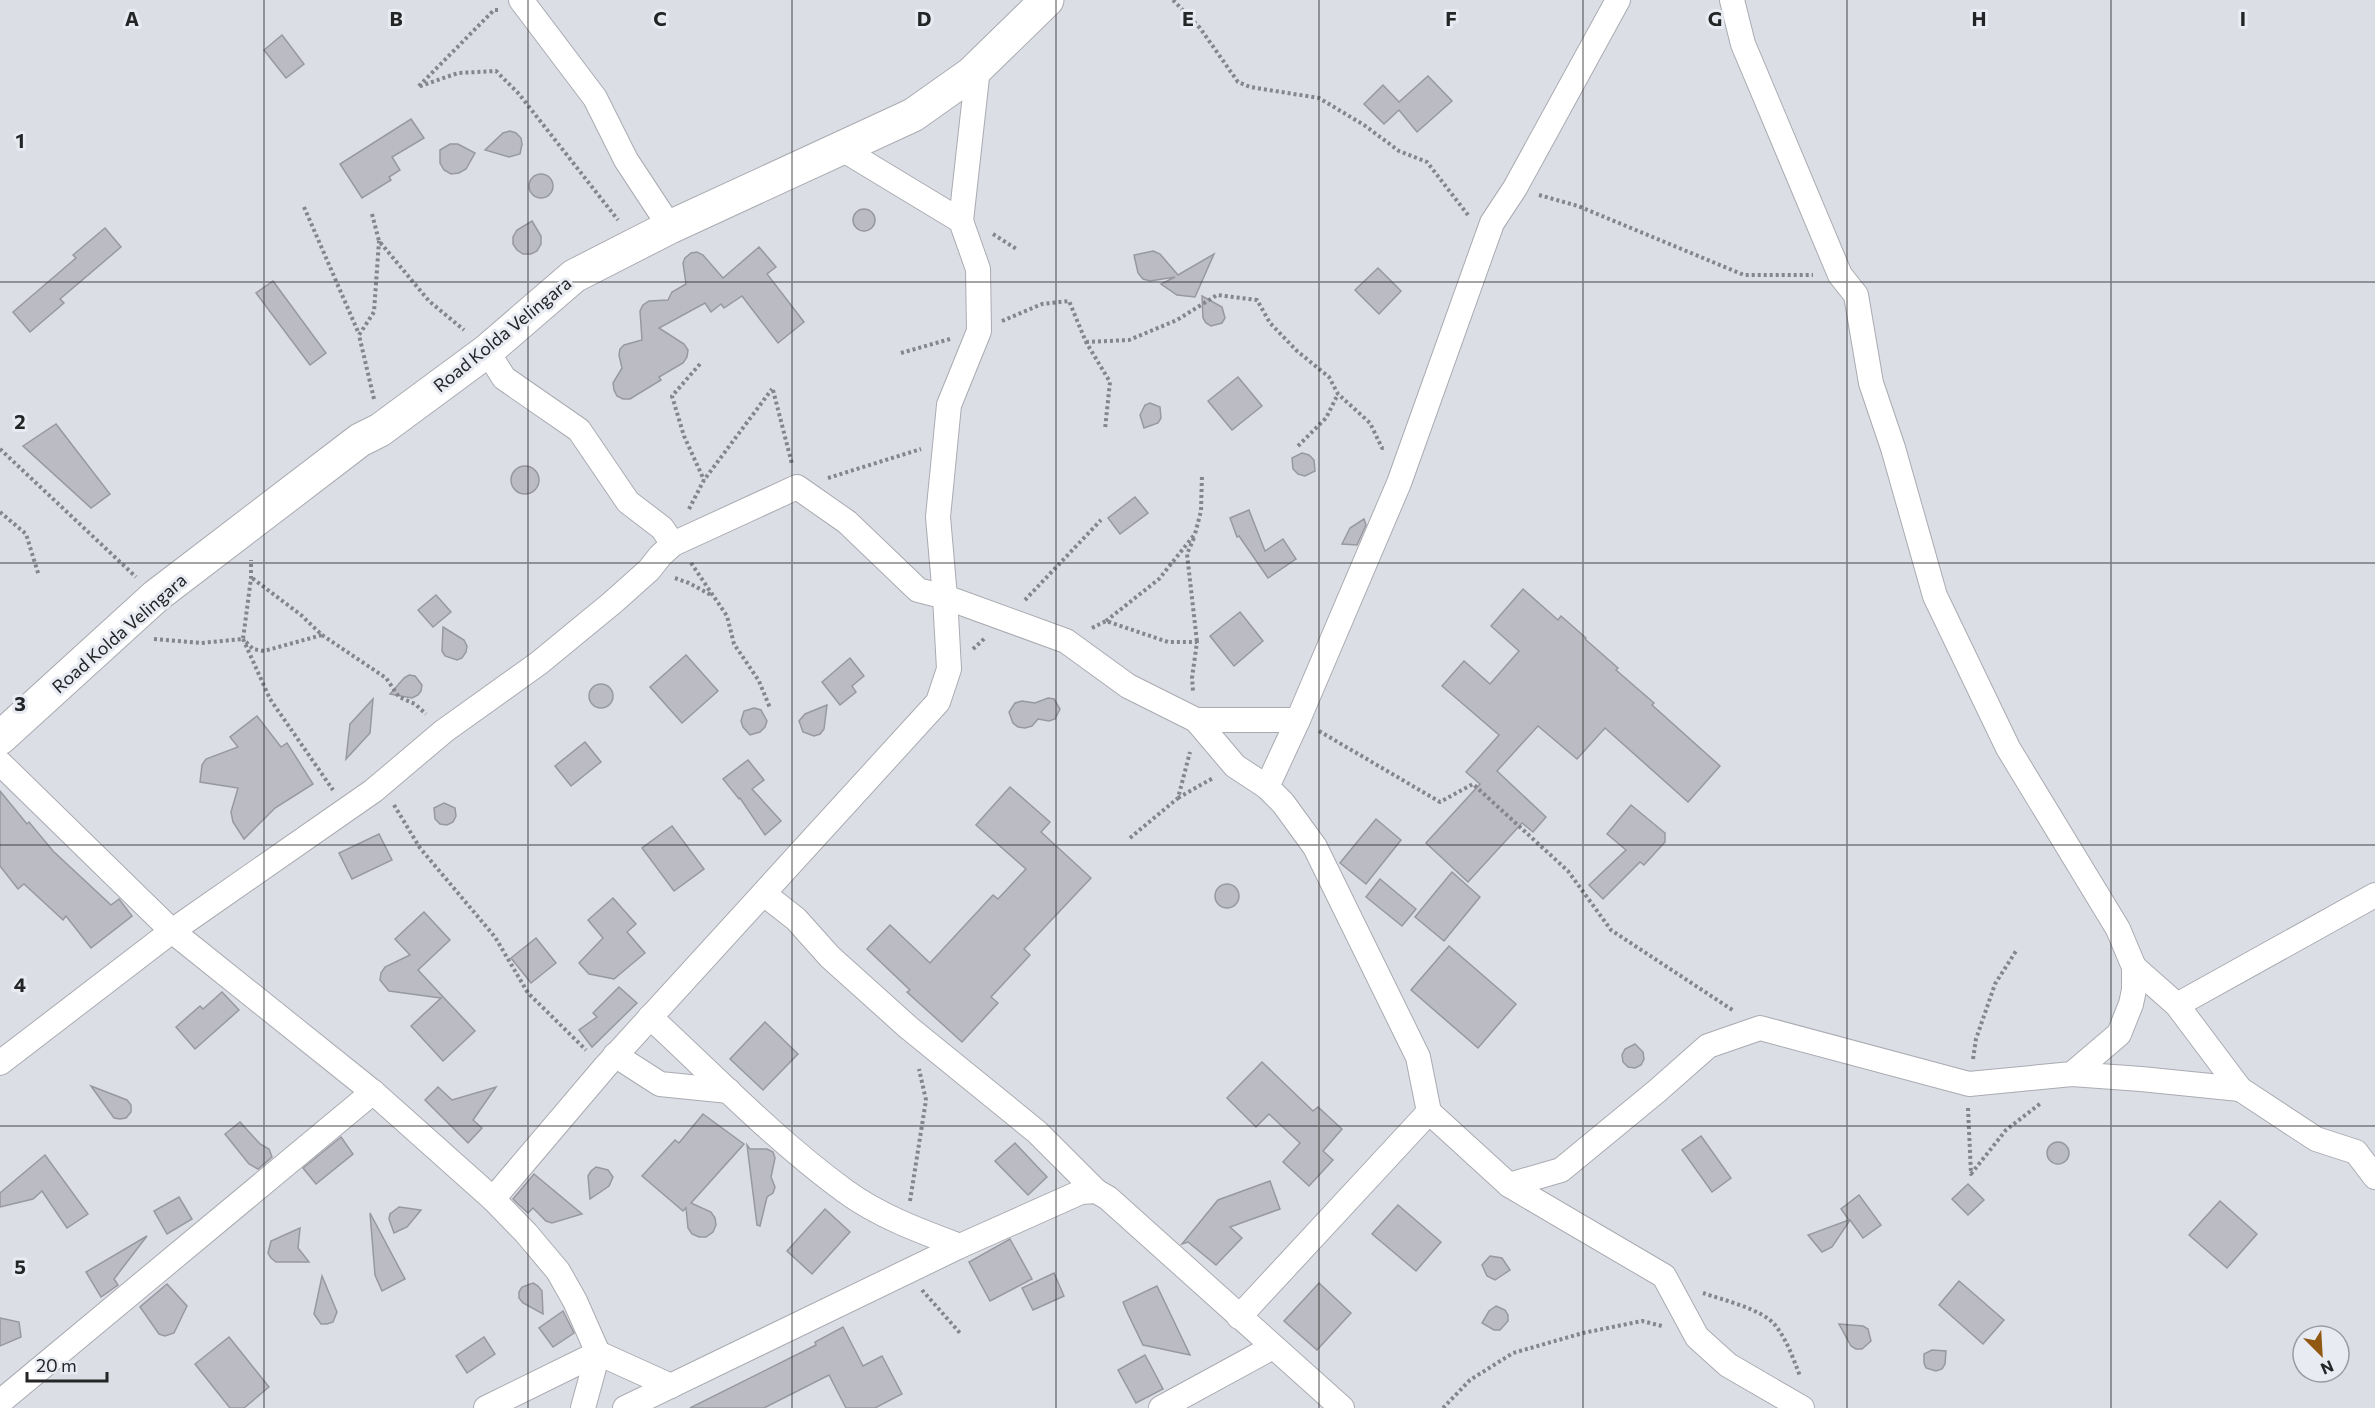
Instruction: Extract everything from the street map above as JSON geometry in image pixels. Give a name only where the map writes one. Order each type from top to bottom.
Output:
[{"type":"main road","name":"Road Kolda Velingara","points":[[0,738],[126,626],[156,596],[360,440],[380,430],[487,351],[574,276],[670,227],[913,115],[947,93],[978,68],[1047,0]]},
{"type":"street","points":[[1267,787],[1298,720],[1409,455],[1492,223],[1515,188],[1618,0]]},
{"type":"street","points":[[1732,0],[1743,44],[1839,275],[1856,295],[1872,383],[1893,447],[1935,596],[2008,748],[2118,929],[2134,967],[2134,990],[2119,1034],[2072,1074]]},
{"type":"street","points":[[523,3],[595,98],[626,160],[670,227]]},
{"type":"street","points":[[493,1199],[610,1061],[938,702],[949,669],[938,518],[949,405],[979,331],[978,269],[961,221],[978,68]]},
{"type":"street","points":[[842,149],[961,221]]},
{"type":"street","points":[[487,351],[504,378],[579,430],[628,502],[662,528],[674,544]]},
{"type":"street","points":[[0,1063],[172,931],[373,791],[444,731],[539,663],[649,570],[674,544],[797,487],[847,522],[918,590],[1008,618],[1040,633],[1066,641],[1128,686],[1196,720],[1235,766],[1267,787],[1282,803],[1315,847],[1418,1057],[1429,1112],[1509,1185],[1664,1276],[1697,1336],[1728,1365],[1803,1397]]},
{"type":"street","points":[[1196,720],[1298,720]]},
{"type":"street","points":[[0,763],[172,931],[373,1092],[493,1199],[558,1271],[575,1301],[598,1353],[583,1408]]},
{"type":"street","points":[[764,894],[796,919],[830,957],[909,1028],[1037,1132],[1096,1191],[1108,1198],[1342,1408]]},
{"type":"street","points":[[2177,1005],[2375,895]]},
{"type":"street","points":[[2134,967],[2177,1005],[2240,1089],[2316,1139],[2356,1152],[2375,1177]]},
{"type":"street","points":[[650,1017],[775,1133],[846,1191],[904,1224],[960,1246]]},
{"type":"street","points":[[1509,1185],[1561,1170],[1708,1046],[1760,1028],[1969,1084],[2072,1074],[2141,1078],[2240,1089]]},
{"type":"street","points":[[610,1061],[660,1084],[729,1091]]},
{"type":"street","points":[[0,1402],[373,1092]]},
{"type":"street","points":[[1239,1317],[1429,1112]]},
{"type":"street","points":[[625,1408],[960,1246],[1081,1192],[1096,1191]]},
{"type":"street","points":[[1161,1408],[1273,1347]]},
{"type":"street","points":[[598,1353],[671,1386]]},
{"type":"street","points":[[486,1408],[598,1353]]},
{"type":"path","points":[[1173,0],[1200,28],[1238,82],[1250,87],[1319,98],[1364,125],[1399,152],[1427,162],[1487,239]]},
{"type":"path","points":[[523,3],[494,10],[418,87],[458,73],[496,71],[519,94],[638,243]]},
{"type":"path","points":[[1515,188],[1578,206],[1744,275],[1839,275]]},
{"type":"path","points":[[304,207],[359,335],[380,430]]},
{"type":"path","points":[[359,335],[374,312],[379,241],[372,214]]},
{"type":"path","points":[[379,241],[429,301],[454,320],[487,351]]},
{"type":"path","points":[[1086,342],[1129,340],[1176,320],[1217,295],[1257,300],[1270,323],[1297,351],[1329,377],[1338,394],[1370,423],[1382,448],[1409,455]]},
{"type":"path","points":[[902,353],[979,331],[1042,304],[1069,300],[1086,342],[1110,382],[1106,429]]},
{"type":"path","points":[[700,364],[672,396],[684,436],[704,480]]},
{"type":"path","points":[[770,708],[759,681],[734,644],[727,616],[693,565],[674,544],[704,480],[772,389],[797,487],[922,449],[949,405]]},
{"type":"path","points":[[1298,446],[1326,418],[1338,394]]},
{"type":"path","points":[[0,449],[156,596]]},
{"type":"path","points":[[1197,642],[1187,554],[1201,511],[1202,475]]},
{"type":"path","points":[[0,512],[26,534],[39,576]]},
{"type":"path","points":[[949,669],[1008,618],[1101,520]]},
{"type":"path","points":[[251,524],[251,578],[243,639],[270,699],[346,810]]},
{"type":"path","points":[[1106,621],[1159,579],[1195,534]]},
{"type":"path","points":[[649,570],[689,583],[714,597]]},
{"type":"path","points":[[251,578],[301,615],[322,635],[386,678],[399,697],[415,704],[444,731]]},
{"type":"path","points":[[126,626],[157,640],[201,643],[243,639]]},
{"type":"path","points":[[243,639],[253,649],[264,651],[322,635]]},
{"type":"path","points":[[1298,720],[1347,746],[1440,802],[1473,784],[1568,871],[1611,930],[1760,1028]]},
{"type":"path","points":[[1178,798],[1235,766]]},
{"type":"path","points":[[373,791],[393,802],[420,848],[495,937],[528,993],[610,1061]]},
{"type":"path","points":[[904,1224],[916,1174],[926,1100],[909,1028]]},
{"type":"path","points":[[906,1272],[960,1333]]},
{"type":"path","points":[[1664,1276],[1692,1289],[1752,1310],[1774,1323],[1787,1342],[1803,1397]]},
{"type":"path","points":[[1443,1408],[1470,1380],[1513,1353],[1582,1333],[1642,1321],[1697,1336]]},
{"type":"building","points":[[282,35],[304,64],[286,78],[264,50]]},
{"type":"building","points":[[1428,76],[1452,101],[1417,132],[1399,110],[1384,124],[1364,104],[1383,85],[1399,102]]},
{"type":"building","points":[[411,119],[424,138],[392,157],[400,170],[389,177],[391,180],[362,198],[340,164]]},
{"type":"building","points":[[510,131],[521,138],[520,154],[509,157],[485,150],[503,133]]},
{"type":"building","points":[[450,144],[458,144],[475,153],[466,169],[459,173],[451,174],[444,170],[440,163],[440,150]]},
{"type":"building","points":[[541,174],[546,175],[552,181],[552,191],[546,197],[541,198],[536,197],[530,191],[529,186],[530,181],[536,175]]},
{"type":"building","points":[[864,209],[872,212],[875,220],[872,228],[864,231],[856,228],[853,220],[856,212]]},
{"type":"building","points":[[532,221],[541,236],[541,244],[537,251],[523,254],[513,244],[513,237],[517,230]]},
{"type":"building","points":[[105,228],[121,247],[60,299],[64,303],[30,332],[13,312],[76,258],[73,255]]},
{"type":"building","points":[[759,247],[776,267],[767,274],[804,322],[778,343],[742,296],[724,308],[721,304],[711,312],[705,303],[659,328],[684,344],[688,350],[683,363],[659,377],[661,380],[630,399],[617,396],[613,383],[622,368],[620,349],[624,345],[642,340],[640,311],[643,305],[649,301],[668,300],[672,292],[686,284],[683,263],[685,258],[697,252],[703,255],[723,278]]},
{"type":"building","points":[[1153,251],[1160,254],[1178,275],[1214,254],[1195,297],[1177,295],[1161,284],[1175,277],[1150,281],[1143,279],[1138,273],[1134,255]]},
{"type":"building","points":[[1378,268],[1401,291],[1379,314],[1355,290]]},
{"type":"building","points":[[273,281],[326,353],[310,365],[256,293]]},
{"type":"building","points":[[1202,296],[1222,307],[1225,318],[1222,323],[1211,326],[1206,323],[1203,318]]},
{"type":"building","points":[[1238,377],[1262,406],[1232,430],[1208,401]]},
{"type":"building","points":[[1150,403],[1160,407],[1161,418],[1158,423],[1144,428],[1140,415],[1145,405]]},
{"type":"building","points":[[56,424],[110,494],[91,508],[23,446]]},
{"type":"building","points":[[1302,453],[1314,460],[1315,471],[1305,476],[1293,469],[1292,458]]},
{"type":"building","points":[[525,466],[535,470],[539,480],[535,490],[525,494],[515,490],[511,480],[515,470]]},
{"type":"building","points":[[1135,497],[1148,513],[1120,534],[1108,518]]},
{"type":"building","points":[[1249,510],[1265,551],[1283,539],[1296,559],[1268,578],[1239,536],[1237,537],[1230,518]]},
{"type":"building","points":[[1364,519],[1366,525],[1357,545],[1342,544],[1350,528]]},
{"type":"building","points":[[1523,589],[1558,620],[1561,616],[1586,638],[1618,668],[1616,670],[1654,703],[1652,705],[1720,766],[1688,802],[1605,728],[1577,759],[1538,726],[1497,771],[1546,817],[1533,832],[1522,823],[1468,882],[1426,843],[1480,784],[1466,772],[1499,735],[1442,686],[1464,661],[1490,684],[1519,651],[1491,626]]},
{"type":"building","points":[[436,595],[451,612],[433,627],[418,610]]},
{"type":"building","points":[[1240,612],[1263,641],[1234,666],[1210,636]]},
{"type":"building","points":[[443,627],[464,640],[467,646],[462,658],[457,660],[445,656],[442,651]]},
{"type":"building","points":[[686,655],[718,691],[682,723],[650,687]]},
{"type":"building","points":[[850,658],[864,676],[852,686],[856,692],[840,705],[822,682]]},
{"type":"building","points":[[409,675],[415,676],[422,685],[418,695],[412,698],[390,694],[404,678]]},
{"type":"building","points":[[601,684],[610,687],[613,696],[610,705],[601,708],[592,705],[589,696],[592,687]]},
{"type":"building","points":[[1048,698],[1054,699],[1060,709],[1055,719],[1049,721],[1038,719],[1032,726],[1025,728],[1013,723],[1009,712],[1015,703],[1022,701],[1035,703]]},
{"type":"building","points":[[373,699],[370,733],[346,759],[350,724]]},
{"type":"building","points":[[827,705],[824,729],[820,734],[814,736],[803,732],[799,721],[805,714]]},
{"type":"building","points":[[754,708],[761,710],[767,721],[760,732],[750,735],[741,721],[744,711]]},
{"type":"building","points":[[257,716],[281,747],[287,743],[313,784],[275,808],[244,839],[233,822],[231,812],[238,788],[200,782],[202,765],[206,759],[238,747],[230,737]]},
{"type":"building","points":[[585,742],[601,762],[571,786],[555,766]]},
{"type":"building","points":[[748,760],[764,780],[752,789],[781,821],[765,835],[740,798],[723,779]]},
{"type":"building","points":[[1010,787],[1050,822],[1041,832],[1091,878],[1024,949],[1030,955],[991,997],[998,1003],[962,1042],[907,992],[910,990],[867,949],[890,925],[930,963],[993,895],[998,899],[1026,869],[976,825]]},
{"type":"building","points":[[0,791],[53,851],[111,905],[119,899],[132,916],[91,948],[66,916],[63,920],[24,884],[18,889],[0,866]]},
{"type":"building","points":[[444,803],[455,808],[456,816],[453,822],[447,825],[440,824],[435,819],[434,808]]},
{"type":"building","points":[[1631,805],[1665,833],[1665,842],[1644,865],[1640,862],[1603,899],[1589,885],[1626,850],[1607,834]]},
{"type":"building","points":[[1376,819],[1401,840],[1366,884],[1340,863]]},
{"type":"building","points":[[672,826],[704,869],[674,891],[642,848]]},
{"type":"building","points":[[379,834],[392,860],[352,879],[339,853]]},
{"type":"building","points":[[1452,872],[1480,897],[1444,941],[1415,917]]},
{"type":"building","points":[[1380,879],[1416,909],[1402,926],[1366,897]]},
{"type":"building","points":[[1227,884],[1236,887],[1239,896],[1236,905],[1227,908],[1218,905],[1215,896],[1218,887]]},
{"type":"building","points":[[613,898],[636,924],[627,932],[645,953],[614,979],[589,974],[579,963],[603,938],[588,920]]},
{"type":"building","points":[[424,912],[450,940],[418,970],[475,1031],[443,1061],[411,1026],[441,998],[389,991],[380,980],[385,967],[410,955],[395,939]]},
{"type":"building","points":[[536,938],[556,963],[531,983],[511,958]]},
{"type":"building","points":[[1449,946],[1516,1004],[1478,1048],[1411,990]]},
{"type":"building","points":[[619,987],[637,1003],[592,1047],[579,1030],[597,1017],[593,1013]]},
{"type":"building","points":[[222,992],[239,1010],[195,1049],[176,1027],[200,1006],[203,1009]]},
{"type":"building","points":[[765,1022],[798,1054],[763,1090],[730,1059]]},
{"type":"building","points":[[1635,1044],[1643,1052],[1644,1059],[1641,1065],[1635,1068],[1628,1067],[1623,1062],[1622,1055],[1625,1049]]},
{"type":"building","points":[[1262,1062],[1313,1111],[1318,1107],[1342,1129],[1323,1151],[1333,1160],[1309,1186],[1283,1162],[1300,1143],[1269,1114],[1256,1127],[1227,1098]]},
{"type":"building","points":[[91,1086],[127,1100],[131,1105],[131,1112],[126,1118],[114,1118]]},
{"type":"building","points":[[438,1087],[452,1100],[496,1087],[473,1120],[482,1128],[468,1143],[425,1100]]},
{"type":"building","points":[[703,1114],[744,1144],[691,1203],[711,1212],[715,1218],[716,1225],[713,1232],[706,1237],[699,1237],[692,1234],[688,1228],[686,1208],[683,1211],[642,1176],[675,1140],[679,1143]]},
{"type":"building","points":[[240,1122],[260,1144],[269,1149],[272,1157],[258,1169],[249,1164],[225,1134]]},
{"type":"building","points":[[1701,1136],[1731,1178],[1712,1192],[1682,1150]]},
{"type":"building","points":[[341,1137],[353,1154],[316,1184],[303,1168]]},
{"type":"building","points":[[2058,1142],[2066,1145],[2069,1153],[2066,1161],[2058,1164],[2050,1161],[2047,1153],[2050,1145]]},
{"type":"building","points":[[1015,1143],[1047,1177],[1028,1195],[995,1161]]},
{"type":"building","points":[[747,1145],[750,1149],[767,1149],[773,1152],[775,1158],[771,1177],[775,1187],[773,1193],[767,1197],[760,1226],[757,1225]]},
{"type":"building","points":[[45,1155],[88,1214],[67,1228],[42,1191],[33,1199],[0,1207],[0,1193]]},
{"type":"building","points":[[596,1167],[608,1170],[613,1177],[609,1186],[590,1199],[588,1176]]},
{"type":"building","points":[[534,1174],[582,1214],[552,1223],[546,1221],[533,1208],[528,1213],[513,1199]]},
{"type":"building","points":[[1270,1181],[1280,1209],[1230,1227],[1242,1238],[1216,1265],[1188,1242],[1182,1244],[1218,1200]]},
{"type":"building","points":[[1968,1184],[1984,1200],[1968,1215],[1952,1199]]},
{"type":"building","points":[[1859,1195],[1881,1225],[1863,1238],[1850,1220],[1832,1247],[1822,1252],[1808,1235],[1849,1220],[1841,1209]]},
{"type":"building","points":[[179,1197],[192,1219],[167,1234],[154,1211]]},
{"type":"building","points":[[2220,1201],[2257,1234],[2227,1268],[2189,1235]]},
{"type":"building","points":[[1398,1205],[1441,1242],[1416,1271],[1372,1234]]},
{"type":"building","points":[[399,1207],[421,1210],[407,1227],[394,1233],[389,1219],[390,1214]]},
{"type":"building","points":[[825,1209],[850,1232],[812,1274],[787,1251]]},
{"type":"building","points":[[370,1213],[405,1279],[382,1291],[375,1275]]},
{"type":"building","points":[[300,1228],[298,1248],[309,1262],[276,1262],[271,1258],[268,1253],[271,1241]]},
{"type":"building","points":[[147,1236],[114,1279],[118,1285],[101,1297],[86,1272]]},
{"type":"building","points":[[1010,1239],[1032,1279],[990,1301],[969,1262]]},
{"type":"building","points":[[1490,1256],[1502,1258],[1510,1270],[1495,1280],[1487,1276],[1482,1265]]},
{"type":"building","points":[[1054,1273],[1064,1296],[1033,1310],[1022,1288]]},
{"type":"building","points":[[322,1276],[337,1312],[333,1322],[327,1324],[321,1324],[314,1314]]},
{"type":"building","points":[[1959,1281],[2004,1320],[1983,1344],[1939,1305]]},
{"type":"building","points":[[533,1283],[542,1291],[543,1314],[523,1303],[519,1298],[522,1287]]},
{"type":"building","points":[[1319,1283],[1351,1313],[1317,1350],[1284,1321]]},
{"type":"building","points":[[167,1284],[187,1306],[174,1333],[165,1336],[159,1334],[140,1307]]},
{"type":"building","points":[[1157,1286],[1190,1355],[1143,1345],[1128,1314],[1123,1302]]},
{"type":"building","points":[[1496,1306],[1505,1310],[1508,1315],[1508,1321],[1500,1330],[1494,1330],[1482,1323],[1489,1311]]},
{"type":"building","points":[[563,1311],[574,1333],[553,1347],[539,1328]]},
{"type":"building","points":[[0,1318],[19,1322],[21,1337],[0,1346]]},
{"type":"building","points":[[1839,1324],[1863,1326],[1868,1329],[1871,1341],[1862,1349],[1856,1349],[1851,1346]]},
{"type":"building","points":[[843,1327],[863,1366],[882,1356],[902,1394],[875,1408],[846,1408],[829,1375],[764,1408],[690,1408],[816,1345],[815,1342]]},
{"type":"building","points":[[229,1337],[269,1387],[244,1408],[230,1408],[195,1364]]},
{"type":"building","points":[[484,1337],[495,1354],[467,1373],[456,1356]]},
{"type":"building","points":[[1932,1350],[1946,1351],[1945,1364],[1942,1369],[1936,1371],[1926,1368],[1924,1354]]},
{"type":"building","points":[[1145,1355],[1163,1389],[1136,1403],[1118,1370]]}]
